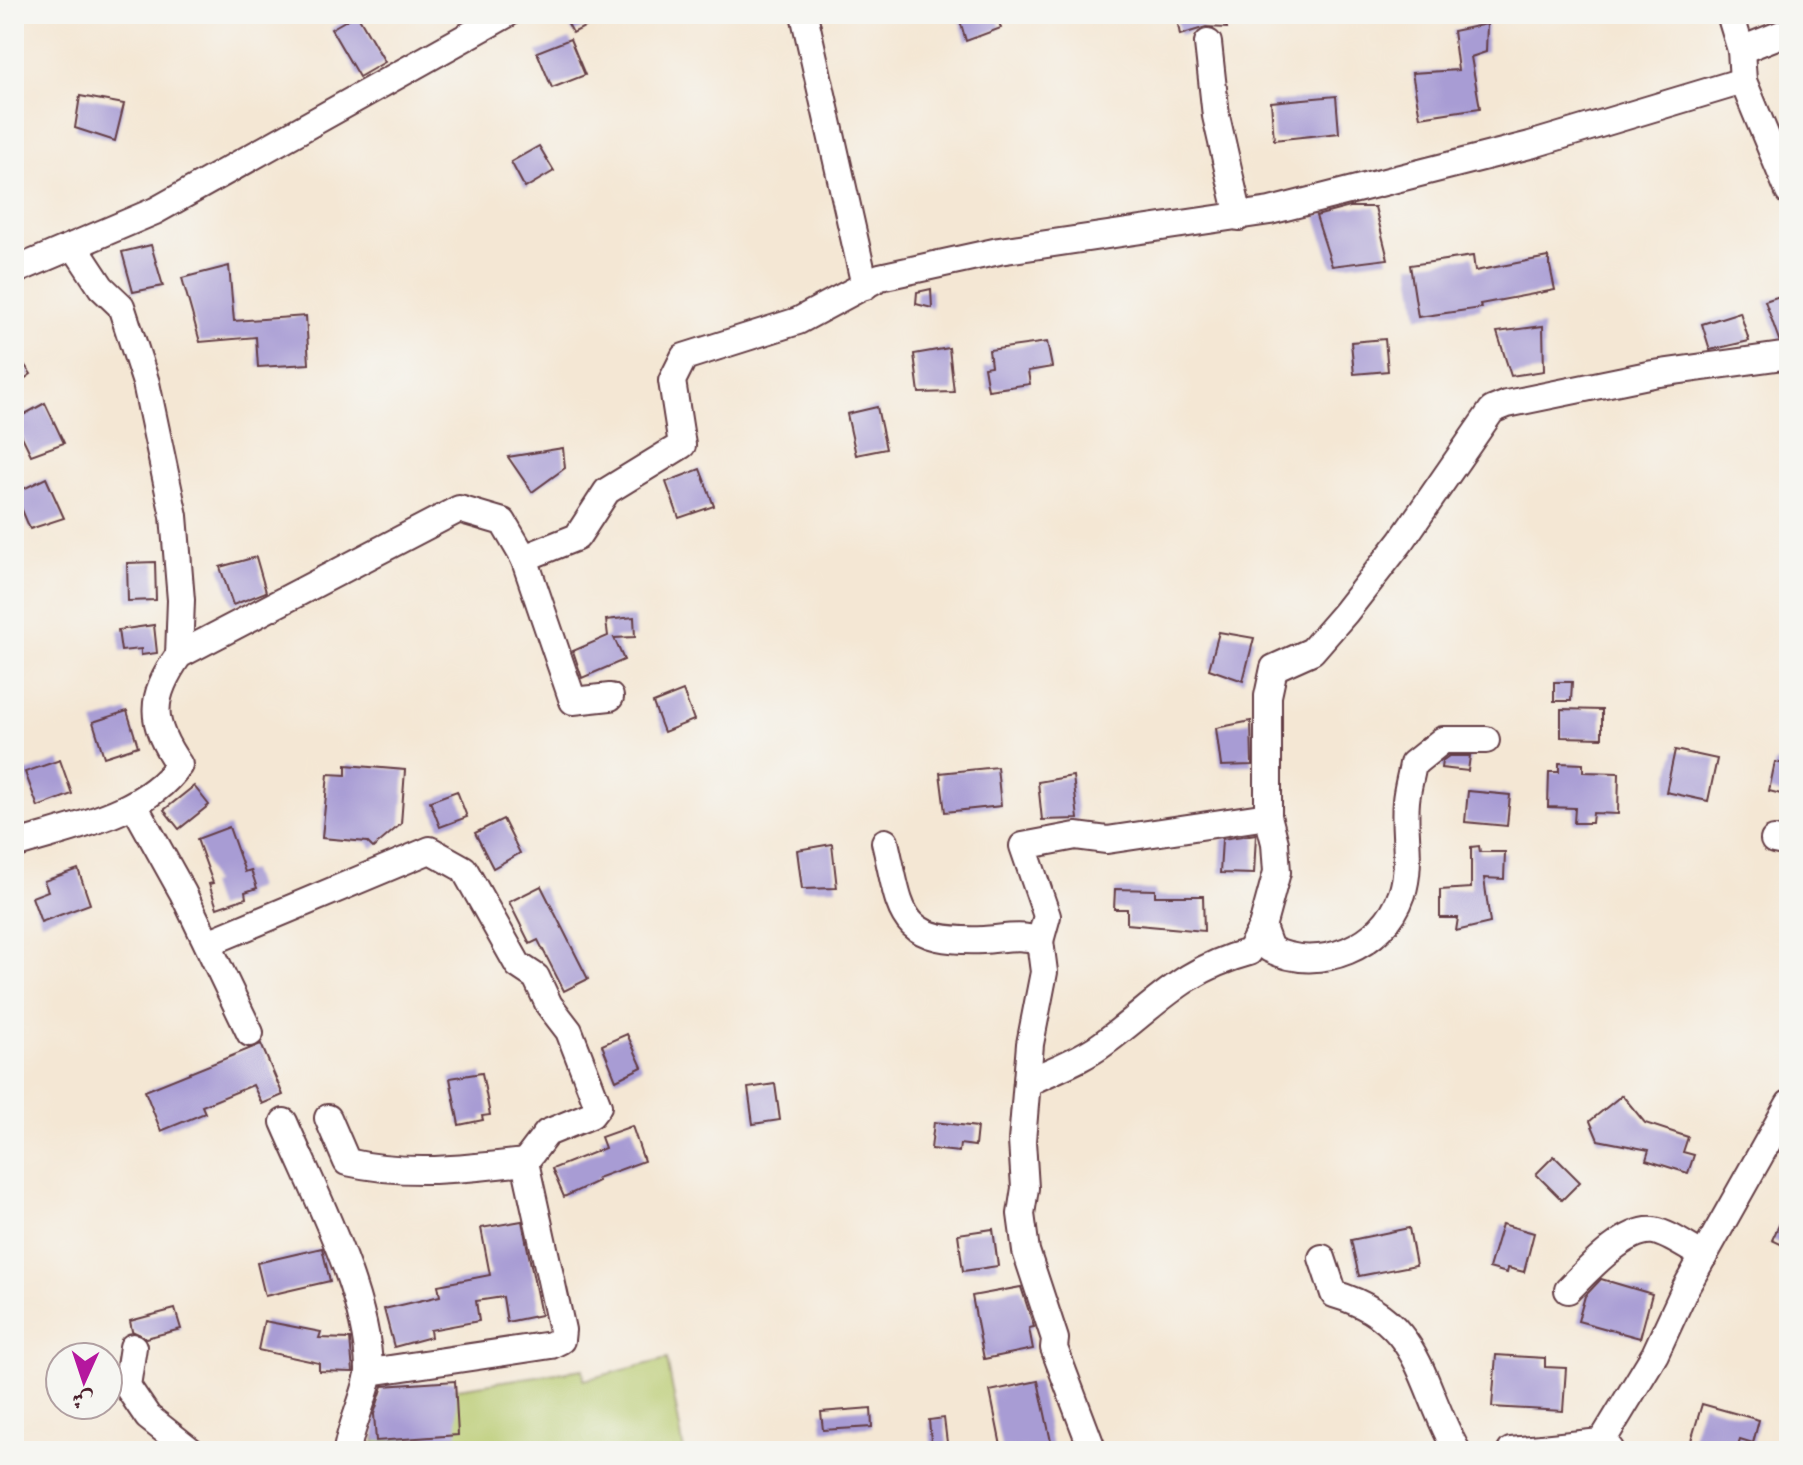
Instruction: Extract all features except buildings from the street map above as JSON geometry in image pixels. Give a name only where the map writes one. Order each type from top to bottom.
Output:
[{"type":"street","points":[[14,271],[155,211],[507,14]]},
{"type":"street","points":[[804,14],[865,286]]},
{"type":"street","points":[[1730,14],[1741,50],[1743,81],[1789,192]]},
{"type":"street","points":[[1741,50],[1789,31]]},
{"type":"street","points":[[1208,43],[1216,116],[1239,217]]},
{"type":"street","points":[[524,558],[577,537],[607,491],[682,445],[672,381],[684,357],[798,321],[880,277],[999,251],[1239,217],[1530,145],[1743,81]]},
{"type":"street","points":[[74,246],[101,287],[121,306],[146,383],[174,516],[181,600],[179,655]]},
{"type":"street","points":[[1027,1083],[1102,1045],[1189,974],[1216,961],[1249,952],[1262,927],[1277,872],[1268,816],[1268,696],[1274,668],[1312,651],[1345,613],[1402,540],[1492,410],[1507,404],[1653,374],[1789,355]]},
{"type":"street","points":[[14,845],[134,805],[169,778],[179,765],[162,740],[154,705],[161,681],[179,655],[459,509],[503,522],[524,558],[573,701],[610,697]]},
{"type":"street","points":[[1262,927],[1270,949],[1285,957],[1331,958],[1366,941],[1401,896],[1407,846],[1406,802],[1413,764],[1443,740],[1486,740]]},
{"type":"street","points":[[134,805],[208,943],[250,1033]]},
{"type":"street","points":[[1093,1451],[1062,1373],[1026,1251],[1021,1214],[1025,1188],[1022,1141],[1030,1044],[1044,972],[1040,941],[1047,916],[1023,846],[1076,836],[1107,840],[1268,816]]},
{"type":"street","points":[[885,842],[901,911],[916,931],[944,939],[1016,936],[1040,941]]},
{"type":"street","points":[[208,943],[430,850],[464,869],[518,965],[536,977],[549,1005],[569,1031],[598,1106],[591,1115],[547,1133],[525,1162],[431,1172],[377,1169],[347,1162],[328,1118]]},
{"type":"street","points":[[1511,1451],[1603,1448],[1704,1256],[1787,1110]]},
{"type":"street","points":[[284,1122],[346,1269],[363,1327],[370,1372],[349,1428],[347,1451]]},
{"type":"street","points":[[370,1372],[551,1345],[561,1340],[562,1330],[525,1162]]},
{"type":"street","points":[[1568,1290],[1611,1248],[1644,1232],[1658,1233],[1704,1256]]},
{"type":"street","points":[[1322,1258],[1334,1294],[1362,1302],[1393,1324],[1423,1367],[1438,1417],[1457,1451]]},
{"type":"street","points":[[133,1347],[127,1386],[148,1417],[191,1451]]},
{"type":"green space","points":[[667,1359],[684,1451],[372,1451],[386,1399],[583,1369],[584,1380]]}]
